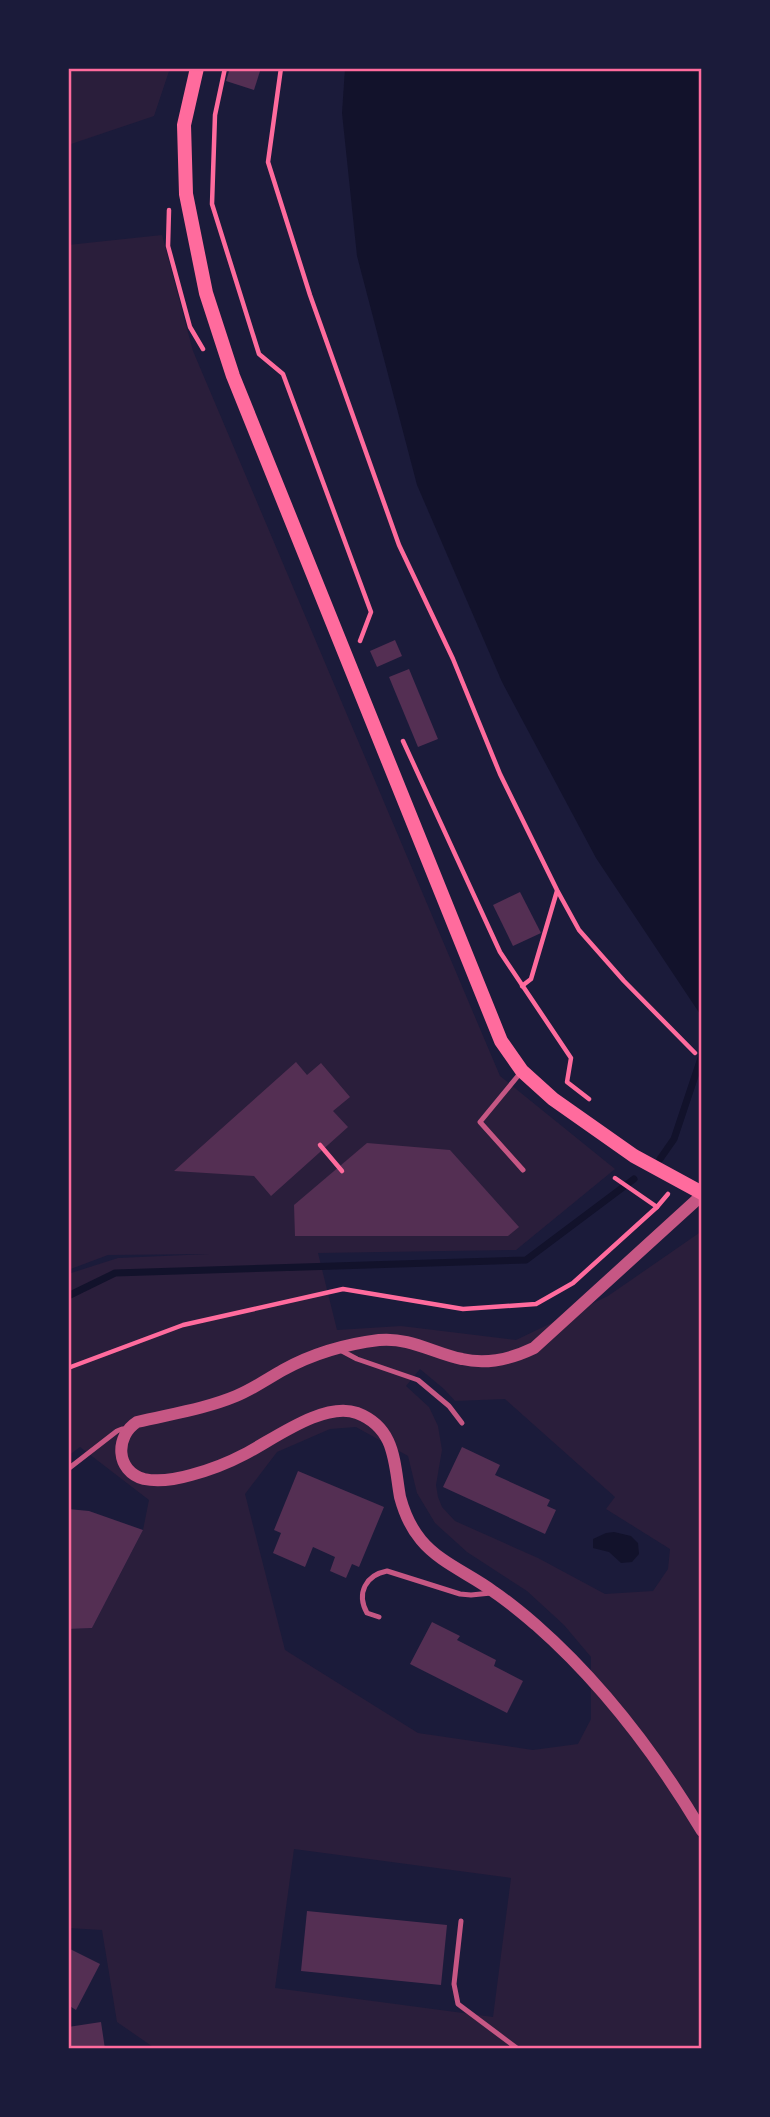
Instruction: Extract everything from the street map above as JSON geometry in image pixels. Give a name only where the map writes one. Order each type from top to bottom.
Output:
[{"type":"main road","points":[[197,68],[184,125],[186,194],[206,293],[238,389],[501,1041],[522,1072],[552,1099],[634,1156],[702,1194]]},
{"type":"street","points":[[702,1194],[534,1348],[522,1354],[479,1362],[461,1359],[412,1342],[396,1340],[337,1348],[298,1362],[236,1396],[137,1422],[128,1429],[120,1452],[128,1469],[135,1475],[144,1479],[170,1479],[224,1464],[325,1413],[349,1410],[365,1416],[383,1432],[389,1442],[396,1463],[400,1497],[405,1512],[421,1539],[445,1560],[495,1592],[536,1625],[574,1661],[643,1741],[702,1831]]},
{"type":"lane","points":[[522,1072],[480,1122],[523,1170]]},
{"type":"lane","points":[[337,1348],[357,1359],[418,1380],[449,1406],[462,1423]]},
{"type":"lane","points":[[68,1469],[117,1431],[128,1429]]},
{"type":"lane","points":[[379,1618],[367,1613],[362,1592],[370,1577],[387,1570],[460,1594],[495,1592]]},
{"type":"lane","points":[[461,1922],[454,1984],[458,2004],[519,2049]]},
{"type":"path","points":[[225,68],[215,115],[212,204],[259,354],[283,374],[370,612],[358,645]]},
{"type":"path","points":[[281,68],[268,162],[310,295],[399,545],[453,659],[500,774],[579,930],[624,981],[695,1053]]},
{"type":"path","points":[[398,731],[500,953],[571,1058],[567,1082],[597,1105]]},
{"type":"path","points":[[522,986],[531,979],[557,890]]},
{"type":"path","points":[[320,1145],[342,1171]]},
{"type":"path","points":[[68,1368],[183,1325],[343,1289],[463,1310],[536,1304],[573,1283],[657,1207],[615,1178]]},
{"type":"shaded area","points":[[68,68],[170,68],[154,116],[68,145]]},
{"type":"shaded area","points":[[345,68],[702,68],[702,1017],[596,858],[502,682],[417,485],[357,256],[342,113]]},
{"type":"shaded area","points":[[162,235],[193,351],[500,1076],[615,1169],[516,1250],[318,1253],[337,1330],[401,1326],[516,1340],[608,1296],[702,1231],[702,2049],[156,2049],[117,2022],[102,1930],[68,1928],[68,1629],[92,1628],[143,1530],[149,1500],[80,1447],[68,1456],[68,1274],[118,1258],[209,1254],[108,1255],[68,1270],[68,245]],"holes":[[[420,1369],[455,1401],[505,1399],[615,1497],[606,1509],[670,1549],[668,1569],[653,1591],[605,1594],[538,1558],[455,1521],[442,1507],[438,1497],[436,1485],[442,1450],[438,1426],[429,1407],[406,1386]],[[356,1427],[408,1456],[417,1493],[435,1523],[467,1552],[527,1591],[564,1625],[591,1657],[591,1719],[578,1744],[533,1750],[418,1733],[285,1650],[245,1494],[277,1452],[330,1429]],[[294,1849],[511,1878],[493,2017],[275,1988]]]},
{"type":"shaded area","points":[[614,1532],[631,1536],[638,1543],[639,1554],[632,1562],[621,1563],[609,1552],[593,1548],[593,1539]]},
{"type":"building","points":[[230,68],[261,68],[254,90],[226,81]]},
{"type":"building","points":[[395,640],[402,656],[377,667],[370,651]]},
{"type":"building","points":[[409,669],[438,739],[418,747],[389,677]]},
{"type":"building","points":[[520,892],[541,933],[513,946],[493,905]]},
{"type":"building","points":[[296,1062],[307,1075],[321,1063],[350,1097],[333,1111],[348,1127],[271,1196],[254,1176],[174,1171]]},
{"type":"building","points":[[367,1143],[450,1150],[519,1227],[508,1236],[295,1236],[294,1205]]},
{"type":"building","points":[[462,1447],[500,1465],[495,1475],[550,1500],[547,1506],[556,1510],[545,1534],[443,1487]]},
{"type":"building","points":[[298,1471],[384,1507],[359,1567],[352,1564],[346,1578],[330,1571],[335,1557],[313,1547],[305,1567],[273,1553],[281,1533],[274,1530]]},
{"type":"building","points":[[68,1509],[89,1511],[143,1530],[92,1628],[68,1629]]},
{"type":"building","points":[[432,1622],[460,1636],[457,1640],[496,1660],[494,1666],[523,1681],[507,1713],[410,1664]]},
{"type":"building","points":[[307,1911],[447,1925],[441,1985],[301,1971]]},
{"type":"building","points":[[68,1948],[100,1964],[76,2010],[68,2005]]},
{"type":"building","points":[[101,2022],[105,2049],[68,2049],[68,2027]]},
{"type":"waterway","points":[[660,1159],[674,1139],[702,1055]]},
{"type":"waterway","points":[[68,1296],[115,1273],[526,1260],[634,1179]]}]
